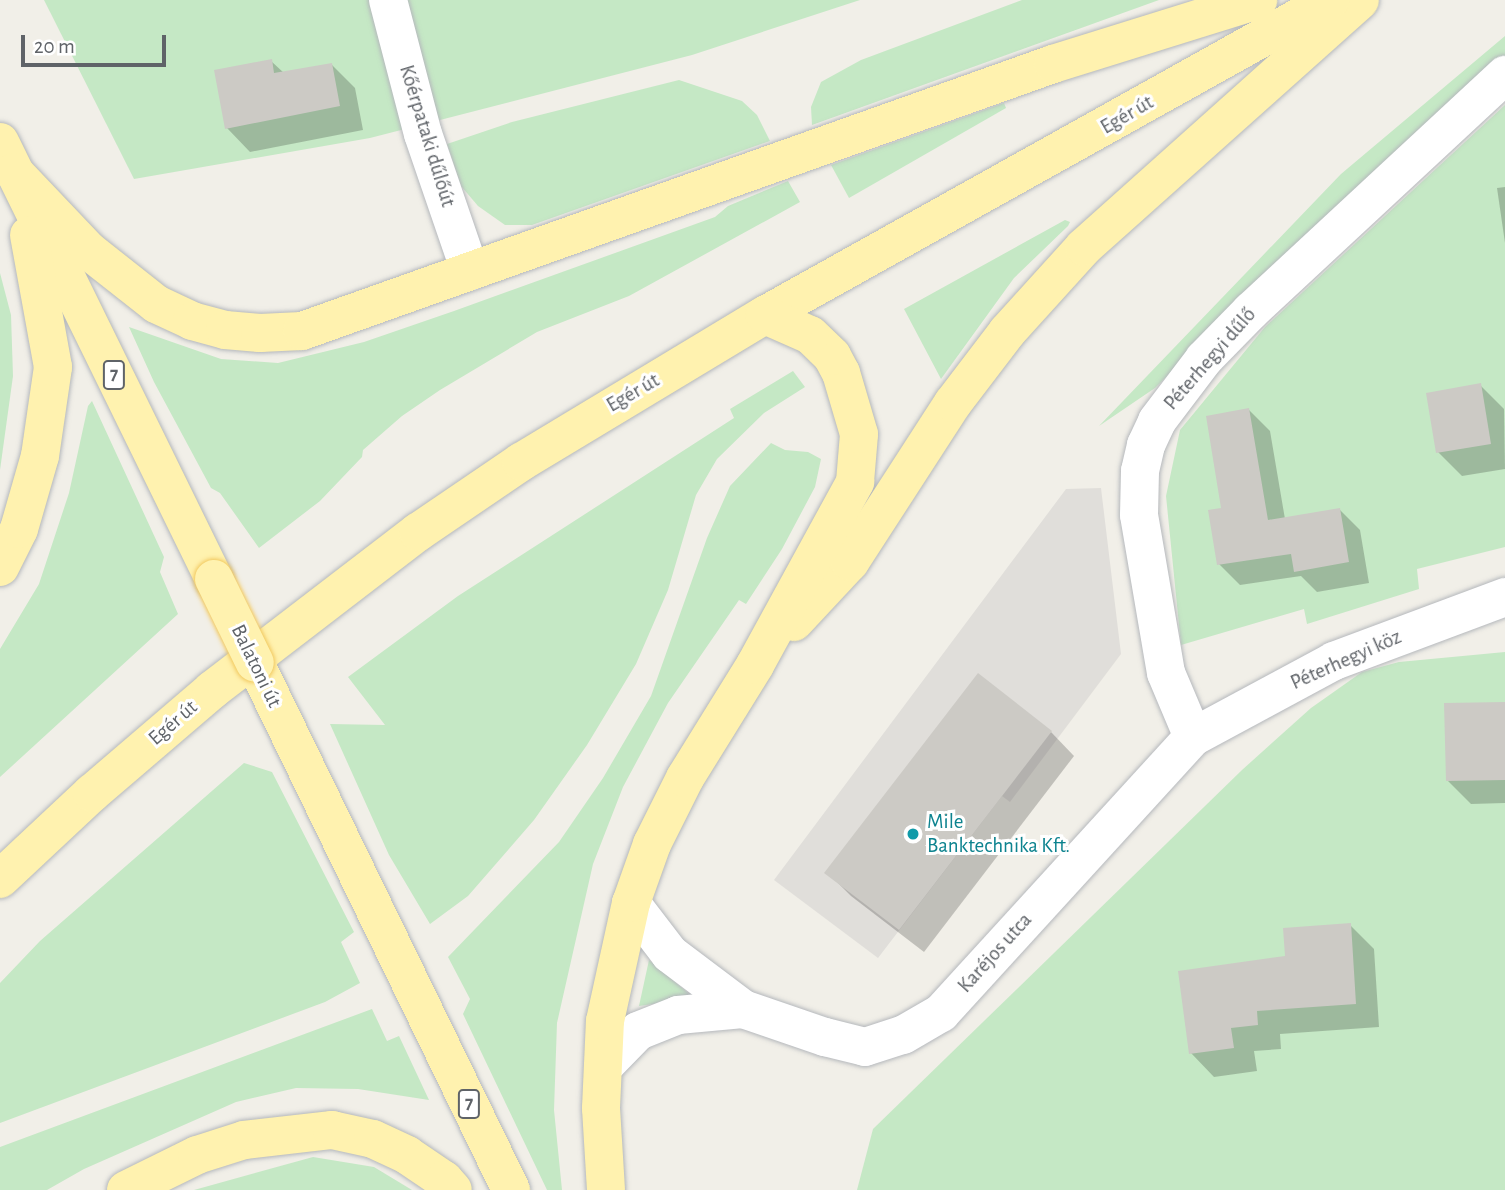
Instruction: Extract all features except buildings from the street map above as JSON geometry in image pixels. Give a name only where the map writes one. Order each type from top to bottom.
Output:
[{"type":"main road","points":[[7,157],[89,251],[156,304],[192,321],[225,330],[260,333],[302,331],[1053,64],[1258,0]]},
{"type":"main road","name":"Egér út","points":[[0,879],[92,793],[212,690],[418,532],[532,455],[765,315],[1329,0]]},
{"type":"main road","points":[[755,665],[850,562],[953,403],[1007,332],[1084,247],[1360,0]]},
{"type":"main road","points":[[0,567],[19,529],[40,456],[53,367],[38,275],[7,157]]},
{"type":"main road","name":"Balatoni út","points":[[7,157],[511,1190]]},
{"type":"main road","points":[[606,1190],[601,1108],[605,1021],[631,903],[652,844],[685,778],[755,665],[855,482],[859,434],[848,388],[832,356],[810,335],[765,315]]},
{"type":"main road","points":[[126,1190],[197,1155],[244,1140],[332,1130],[373,1139],[407,1154],[444,1180],[453,1190]]},
{"type":"street","name":"Kőérpataki dűlőút","points":[[388,0],[423,134],[470,271]]},
{"type":"street","name":"Péterhegyi dűlő","points":[[1193,737],[1166,673],[1141,528],[1138,496],[1146,445],[1163,412],[1204,359],[1365,202],[1505,75]]},
{"type":"street","name":"Péterhegyi köz","points":[[1193,737],[1334,661],[1505,597]]},
{"type":"street","name":"Karéjos utca","points":[[631,903],[670,954],[743,1009],[825,1037],[865,1047],[903,1035],[941,1013],[1193,737]]},
{"type":"street","name":"Karéjos utca","points":[[603,1067],[638,1031],[678,1015],[743,1009]]},
{"type":"shaded area","points":[[1101,488],[1121,654],[1010,802],[1002,796],[878,958],[774,880],[1066,489]]},
{"type":"green space","points":[[44,0],[860,0],[692,55],[370,138],[134,179]]},
{"type":"green space","points":[[1022,0],[1159,0],[812,125],[811,107],[821,82],[861,60]]},
{"type":"green space","points":[[1505,36],[1505,56],[1475,85],[1253,291],[1155,388],[1099,426],[1341,174]]},
{"type":"green space","points":[[679,80],[742,101],[757,115],[770,141],[532,225],[505,225],[478,206],[461,186],[447,144],[512,122]]},
{"type":"green space","points":[[1004,103],[1006,108],[849,198],[831,165]]},
{"type":"green space","points":[[1505,105],[1505,547],[1417,569],[1419,589],[1307,624],[1304,609],[1181,645],[1166,496],[1180,430],[1265,327]]},
{"type":"green space","points":[[788,181],[800,202],[629,296],[537,332],[402,416],[363,450],[362,457],[320,501],[259,548],[220,493],[211,488],[154,382],[129,327],[221,359],[278,363],[364,342],[454,311],[715,217],[728,206]]},
{"type":"green space","points":[[1065,220],[1070,222],[1068,226],[1014,278],[941,379],[904,309]]},
{"type":"green space","points":[[0,273],[11,315],[13,376],[0,470]]},
{"type":"green space","points":[[793,371],[805,387],[764,413],[717,459],[696,495],[668,590],[636,664],[587,745],[534,820],[468,896],[430,924],[389,855],[330,724],[385,725],[348,677],[458,596],[734,418],[730,409]]},
{"type":"green space","points":[[92,401],[164,557],[160,572],[178,614],[0,777],[0,649],[39,584],[69,493],[88,406]]},
{"type":"green space","points":[[771,443],[785,450],[808,452],[821,459],[815,487],[782,549],[746,604],[739,600],[668,703],[623,787],[593,864],[557,1023],[554,1110],[562,1190],[547,1190],[463,1014],[470,999],[448,957],[559,842],[603,778],[651,696],[707,538],[730,486]]},
{"type":"green space","points":[[1505,652],[1505,1190],[857,1190],[873,1129],[1242,770],[1311,708],[1362,672],[1399,662]]},
{"type":"green space","points":[[244,763],[272,772],[354,932],[341,942],[360,983],[325,1002],[0,1123],[0,983],[40,941]]},
{"type":"green space","points":[[649,960],[694,998],[639,1006]]},
{"type":"green space","points":[[372,1009],[387,1041],[399,1036],[429,1100],[358,1089],[296,1088],[236,1102],[84,1169],[47,1190],[0,1190],[0,1147]]},
{"type":"green space","points":[[313,1157],[374,1167],[412,1190],[194,1190]]},
{"type":"place","name":"Mile Banktechnika Kft.","points":[[913,834]]}]
